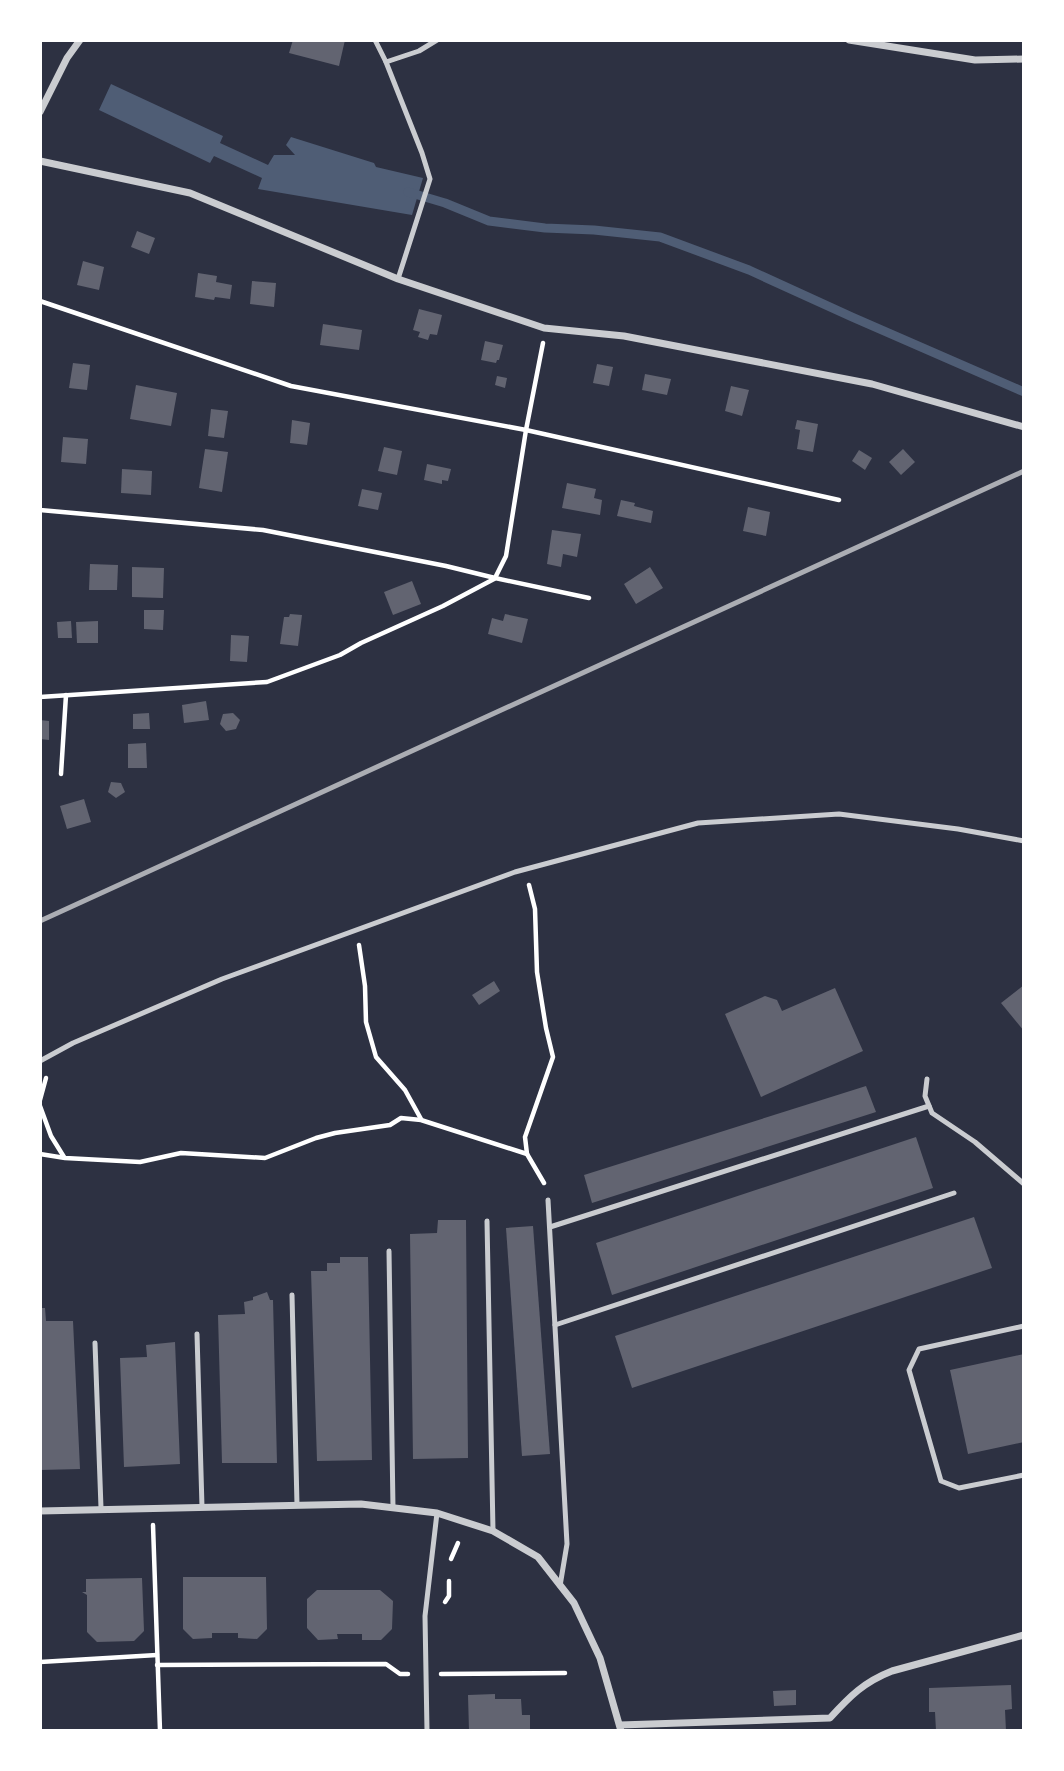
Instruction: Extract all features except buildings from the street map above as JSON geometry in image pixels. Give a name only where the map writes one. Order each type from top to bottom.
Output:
[{"type":"street","points":[[40,112],[67,58],[80,40]]},
{"type":"street","points":[[849,40],[975,60],[1024,59]]},
{"type":"street","points":[[40,161],[190,193],[398,279],[544,328],[624,337],[872,384],[1024,427]]},
{"type":"street","points":[[40,1511],[361,1504],[437,1513],[493,1531],[538,1557],[574,1603],[600,1658],[620,1728],[830,1718],[852,1694],[874,1678],[1024,1635]]},
{"type":"lane","points":[[375,40],[386,62],[430,179],[398,279]]},
{"type":"lane","points":[[386,62],[419,51],[437,40]]},
{"type":"lane","points":[[40,1060],[222,979],[357,930],[526,869],[698,822],[839,814],[1024,841]]},
{"type":"lane","points":[[927,1080],[925,1096],[932,1113],[975,1142],[1024,1184]]},
{"type":"lane","points":[[550,1227],[929,1106]]},
{"type":"lane","points":[[555,1325],[954,1193]]},
{"type":"lane","points":[[548,1200],[567,1544],[560,1586]]},
{"type":"lane","points":[[487,1221],[493,1531]]},
{"type":"lane","points":[[389,1251],[393,1508]]},
{"type":"lane","points":[[292,1295],[297,1505]]},
{"type":"lane","points":[[1024,1326],[919,1349],[909,1370],[941,1481],[959,1488],[1024,1475]]},
{"type":"lane","points":[[197,1334],[202,1507]]},
{"type":"lane","points":[[95,1343],[101,1508]]},
{"type":"lane","points":[[426,1731],[425,1616],[437,1513]]},
{"type":"path","points":[[40,301],[291,386],[526,430],[839,500]]},
{"type":"path","points":[[40,697],[267,682],[340,654],[495,579],[506,556],[544,328]]},
{"type":"path","points":[[40,510],[263,530],[446,566],[589,598]]},
{"type":"path","points":[[61,774],[66,695]]},
{"type":"path","points":[[526,869],[535,909],[537,972],[553,1057],[525,1137],[527,1154],[546,1186],[548,1200]]},
{"type":"path","points":[[357,930],[365,986],[366,1022],[376,1057],[405,1090],[421,1120]]},
{"type":"path","points":[[40,1106],[51,1136],[65,1157]]},
{"type":"path","points":[[40,1154],[140,1163],[181,1153],[265,1158],[316,1138],[390,1125],[401,1118],[421,1120],[527,1154]]},
{"type":"path","points":[[153,1507],[160,1731]]},
{"type":"path","points":[[40,1662],[157,1655]]},
{"type":"path","points":[[157,1665],[386,1664],[400,1674]]},
{"type":"path","points":[[425,1674],[565,1673]]},
{"type":"water","points":[[111,84],[223,136],[220,143],[268,165],[274,155],[295,155],[286,145],[291,137],[374,163],[376,167],[423,178],[412,215],[258,189],[262,178],[214,156],[210,163],[99,110]]},
{"type":"waterway","points":[[408,192],[445,203],[489,221],[660,237],[749,270],[1024,392]]},
{"type":"railway","points":[[40,921],[1024,471]]}]
